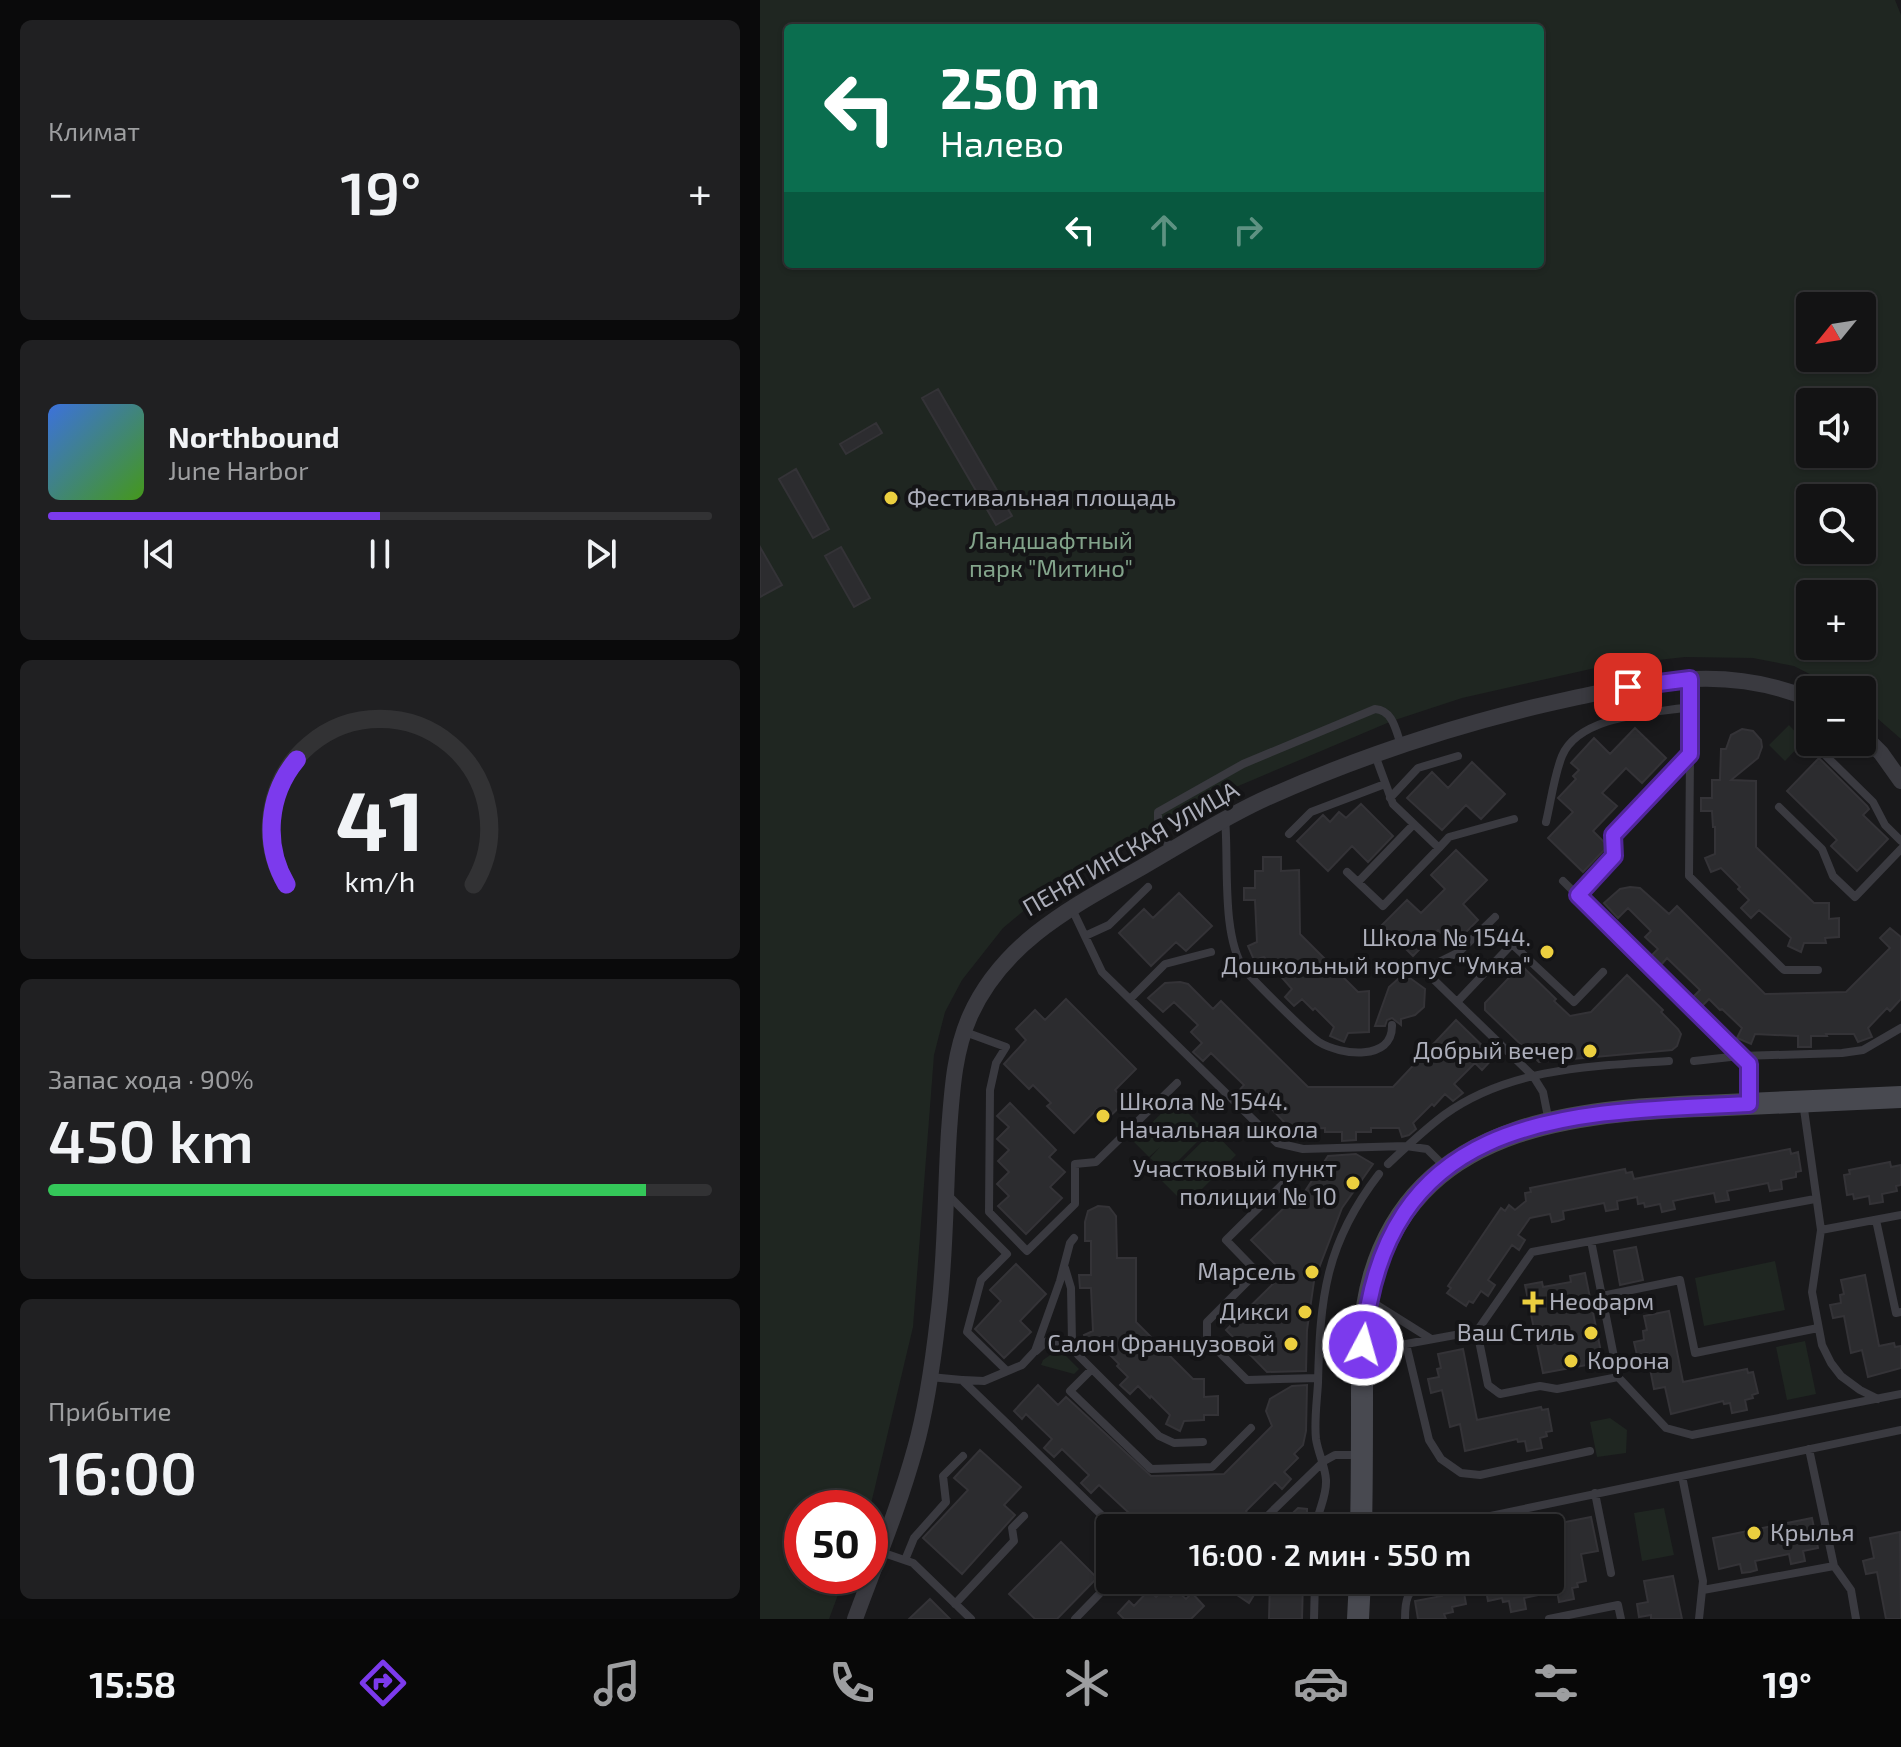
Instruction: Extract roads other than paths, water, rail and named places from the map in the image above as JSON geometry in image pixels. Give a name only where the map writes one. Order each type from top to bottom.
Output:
[{"type":"main road","points":[[1361,1514],[1363,1345],[1368,1299],[1381,1253],[1392,1231],[1409,1205],[1446,1168],[1489,1141],[1549,1123],[1615,1111],[1901,1097]]},
{"type":"main road","points":[[1358,1619],[1359,1594]]},
{"type":"street","name":"ПЕНЯГИНСКАЯ УЛИЦА","points":[[888,1531],[916,1446],[930,1377],[943,1272],[953,1086],[959,1049],[986,986],[1028,938],[1071,908],[1262,800],[1453,728],[1604,691],[1690,679],[1757,682],[1796,694]]},
{"type":"street","points":[[1876,748],[1901,781]]},
{"type":"street","name":"ПЕНЯГИНСКАЯ УЛИЦА","points":[[855,1619],[865,1594]]},
{"type":"lane","points":[[1690,679],[1689,876],[1784,970],[1818,970]]},
{"type":"lane","points":[[1604,691],[1610,720]]},
{"type":"lane","points":[[1546,822],[1563,754],[1584,732],[1610,720],[1690,707]]},
{"type":"lane","points":[[1171,850],[1158,826],[1158,812],[1243,764],[1375,709],[1388,713],[1402,746]]},
{"type":"lane","points":[[1578,895],[1614,856],[1613,835],[1690,754]]},
{"type":"lane","points":[[1375,755],[1393,804],[1439,848]]},
{"type":"lane","points":[[1390,798],[1418,768],[1458,756]]},
{"type":"lane","points":[[1826,756],[1873,802],[1885,825],[1901,841]]},
{"type":"lane","points":[[1289,834],[1311,812],[1385,784]]},
{"type":"lane","points":[[1779,807],[1822,849],[1833,876],[1855,897],[1901,849]]},
{"type":"lane","points":[[1225,819],[1231,935],[1244,969],[1318,1041],[1347,1052],[1376,1051],[1387,1044],[1392,1025]]},
{"type":"lane","points":[[1347,872],[1383,906],[1449,837],[1514,819]]},
{"type":"lane","points":[[1358,882],[1414,824]]},
{"type":"lane","points":[[1563,881],[1749,1064],[1749,1104]]},
{"type":"lane","points":[[1085,936],[1109,925],[1148,887]]},
{"type":"lane","points":[[1071,908],[1102,972],[1277,1143],[1303,1149],[1406,1146],[1427,1149],[1446,1168]]},
{"type":"lane","points":[[1495,917],[1459,952],[1439,962],[1428,974],[1533,1076],[1543,1092],[1549,1123]]},
{"type":"lane","points":[[1457,1002],[1512,944],[1574,1002],[1603,972]]},
{"type":"lane","points":[[1130,999],[1165,964],[1211,952]]},
{"type":"lane","points":[[1694,1061],[1853,1052],[1863,1050],[1901,1028]]},
{"type":"lane","points":[[965,1032],[1006,1047],[996,1063],[990,1090],[989,1212],[1027,1251],[1075,1204],[1075,1164],[1096,1162],[1177,1083]]},
{"type":"lane","points":[[1388,1164],[1445,1115],[1507,1082],[1602,1065],[1669,1061]]},
{"type":"lane","points":[[1803,1102],[1821,1230],[1812,1292],[1822,1345],[1841,1376],[1879,1399]]},
{"type":"lane","points":[[1293,1174],[1226,1240],[1257,1272],[1207,1322],[1207,1340],[1247,1380],[1318,1378]]},
{"type":"lane","points":[[1317,1514],[1326,1494],[1324,1461],[1316,1440],[1318,1334],[1322,1298],[1330,1268],[1351,1217],[1379,1174]]},
{"type":"lane","points":[[946,1192],[1007,1254],[981,1280],[967,1332],[1007,1371]]},
{"type":"lane","points":[[1363,1345],[1406,1344],[1477,1331],[1532,1252],[1815,1199]]},
{"type":"lane","points":[[1821,1230],[1901,1215]]},
{"type":"lane","points":[[1876,1220],[1896,1313],[1901,1312]]},
{"type":"lane","points":[[1035,1351],[1074,1238]]},
{"type":"lane","points":[[1591,1241],[1618,1377],[1666,1428],[1685,1435],[1901,1394]]},
{"type":"lane","points":[[1064,1266],[1071,1288],[1072,1342],[1078,1355],[1159,1436],[1174,1443],[1203,1442]]},
{"type":"lane","points":[[1602,1296],[1680,1280],[1695,1353],[1818,1328]]},
{"type":"lane","points":[[1368,1299],[1432,1339]]},
{"type":"lane","points":[[1477,1331],[1488,1385],[1500,1394],[1540,1386],[1557,1389],[1618,1377]]},
{"type":"lane","points":[[930,1377],[984,1381],[1022,1365],[1047,1341],[1072,1342]]},
{"type":"lane","points":[[1406,1344],[1429,1440],[1441,1459],[1461,1473],[1480,1475],[1590,1451]]},
{"type":"lane","points":[[1092,1369],[1070,1391],[1151,1469],[1212,1467],[1251,1428]]},
{"type":"lane","points":[[962,1380],[1101,1514]]},
{"type":"lane","points":[[1498,1514],[1901,1430]]},
{"type":"lane","points":[[1809,1449],[1834,1566],[1851,1590],[1856,1619]]},
{"type":"lane","points":[[1269,1514],[1324,1461],[1335,1455],[1362,1455]]},
{"type":"lane","points":[[905,1560],[914,1538],[946,1502],[943,1476],[963,1456]]},
{"type":"lane","points":[[1682,1476],[1703,1590],[1699,1619]]},
{"type":"lane","points":[[1595,1493],[1611,1573]]},
{"type":"lane","points":[[955,1604],[1014,1541],[1012,1528],[1024,1516]]},
{"type":"lane","points":[[888,1554],[913,1563],[971,1619]]},
{"type":"lane","points":[[1703,1590],[1834,1566]]},
{"type":"lane","points":[[1075,1619],[1099,1594]]},
{"type":"lane","points":[[1314,1619],[1315,1594]]},
{"type":"lane","points":[[1405,1619],[1408,1594]]},
{"type":"lane","points":[[1549,1619],[1618,1605],[1621,1619]]},
{"type":"place","name":"Фестивальная площадь","points":[[891,498]]},
{"type":"place","name":"Школа № 1544. Дошкольный корпус \"Умка\"","points":[[1547,952]]},
{"type":"place","name":"Добрый вечер","points":[[1590,1051]]},
{"type":"place","name":"Школа № 1544. Начальная школа","points":[[1103,1116]]},
{"type":"place","name":"Участковый пункт полиции № 10","points":[[1353,1183]]},
{"type":"place","name":"Марсель","points":[[1312,1272]]},
{"type":"place","name":"Неофарм","points":[[1533,1302]]},
{"type":"place","name":"Дикси","points":[[1305,1312]]},
{"type":"place","name":"Ваш Стиль","points":[[1591,1333]]},
{"type":"place","name":"Салон Французовой","points":[[1291,1344]]},
{"type":"place","name":"Корона","points":[[1571,1361]]},
{"type":"place","name":"Крылья","points":[[1754,1533]]},
{"type":"park label","name":"Ландшафтный парк \"Митино\"","points":[[1051,555]]}]
